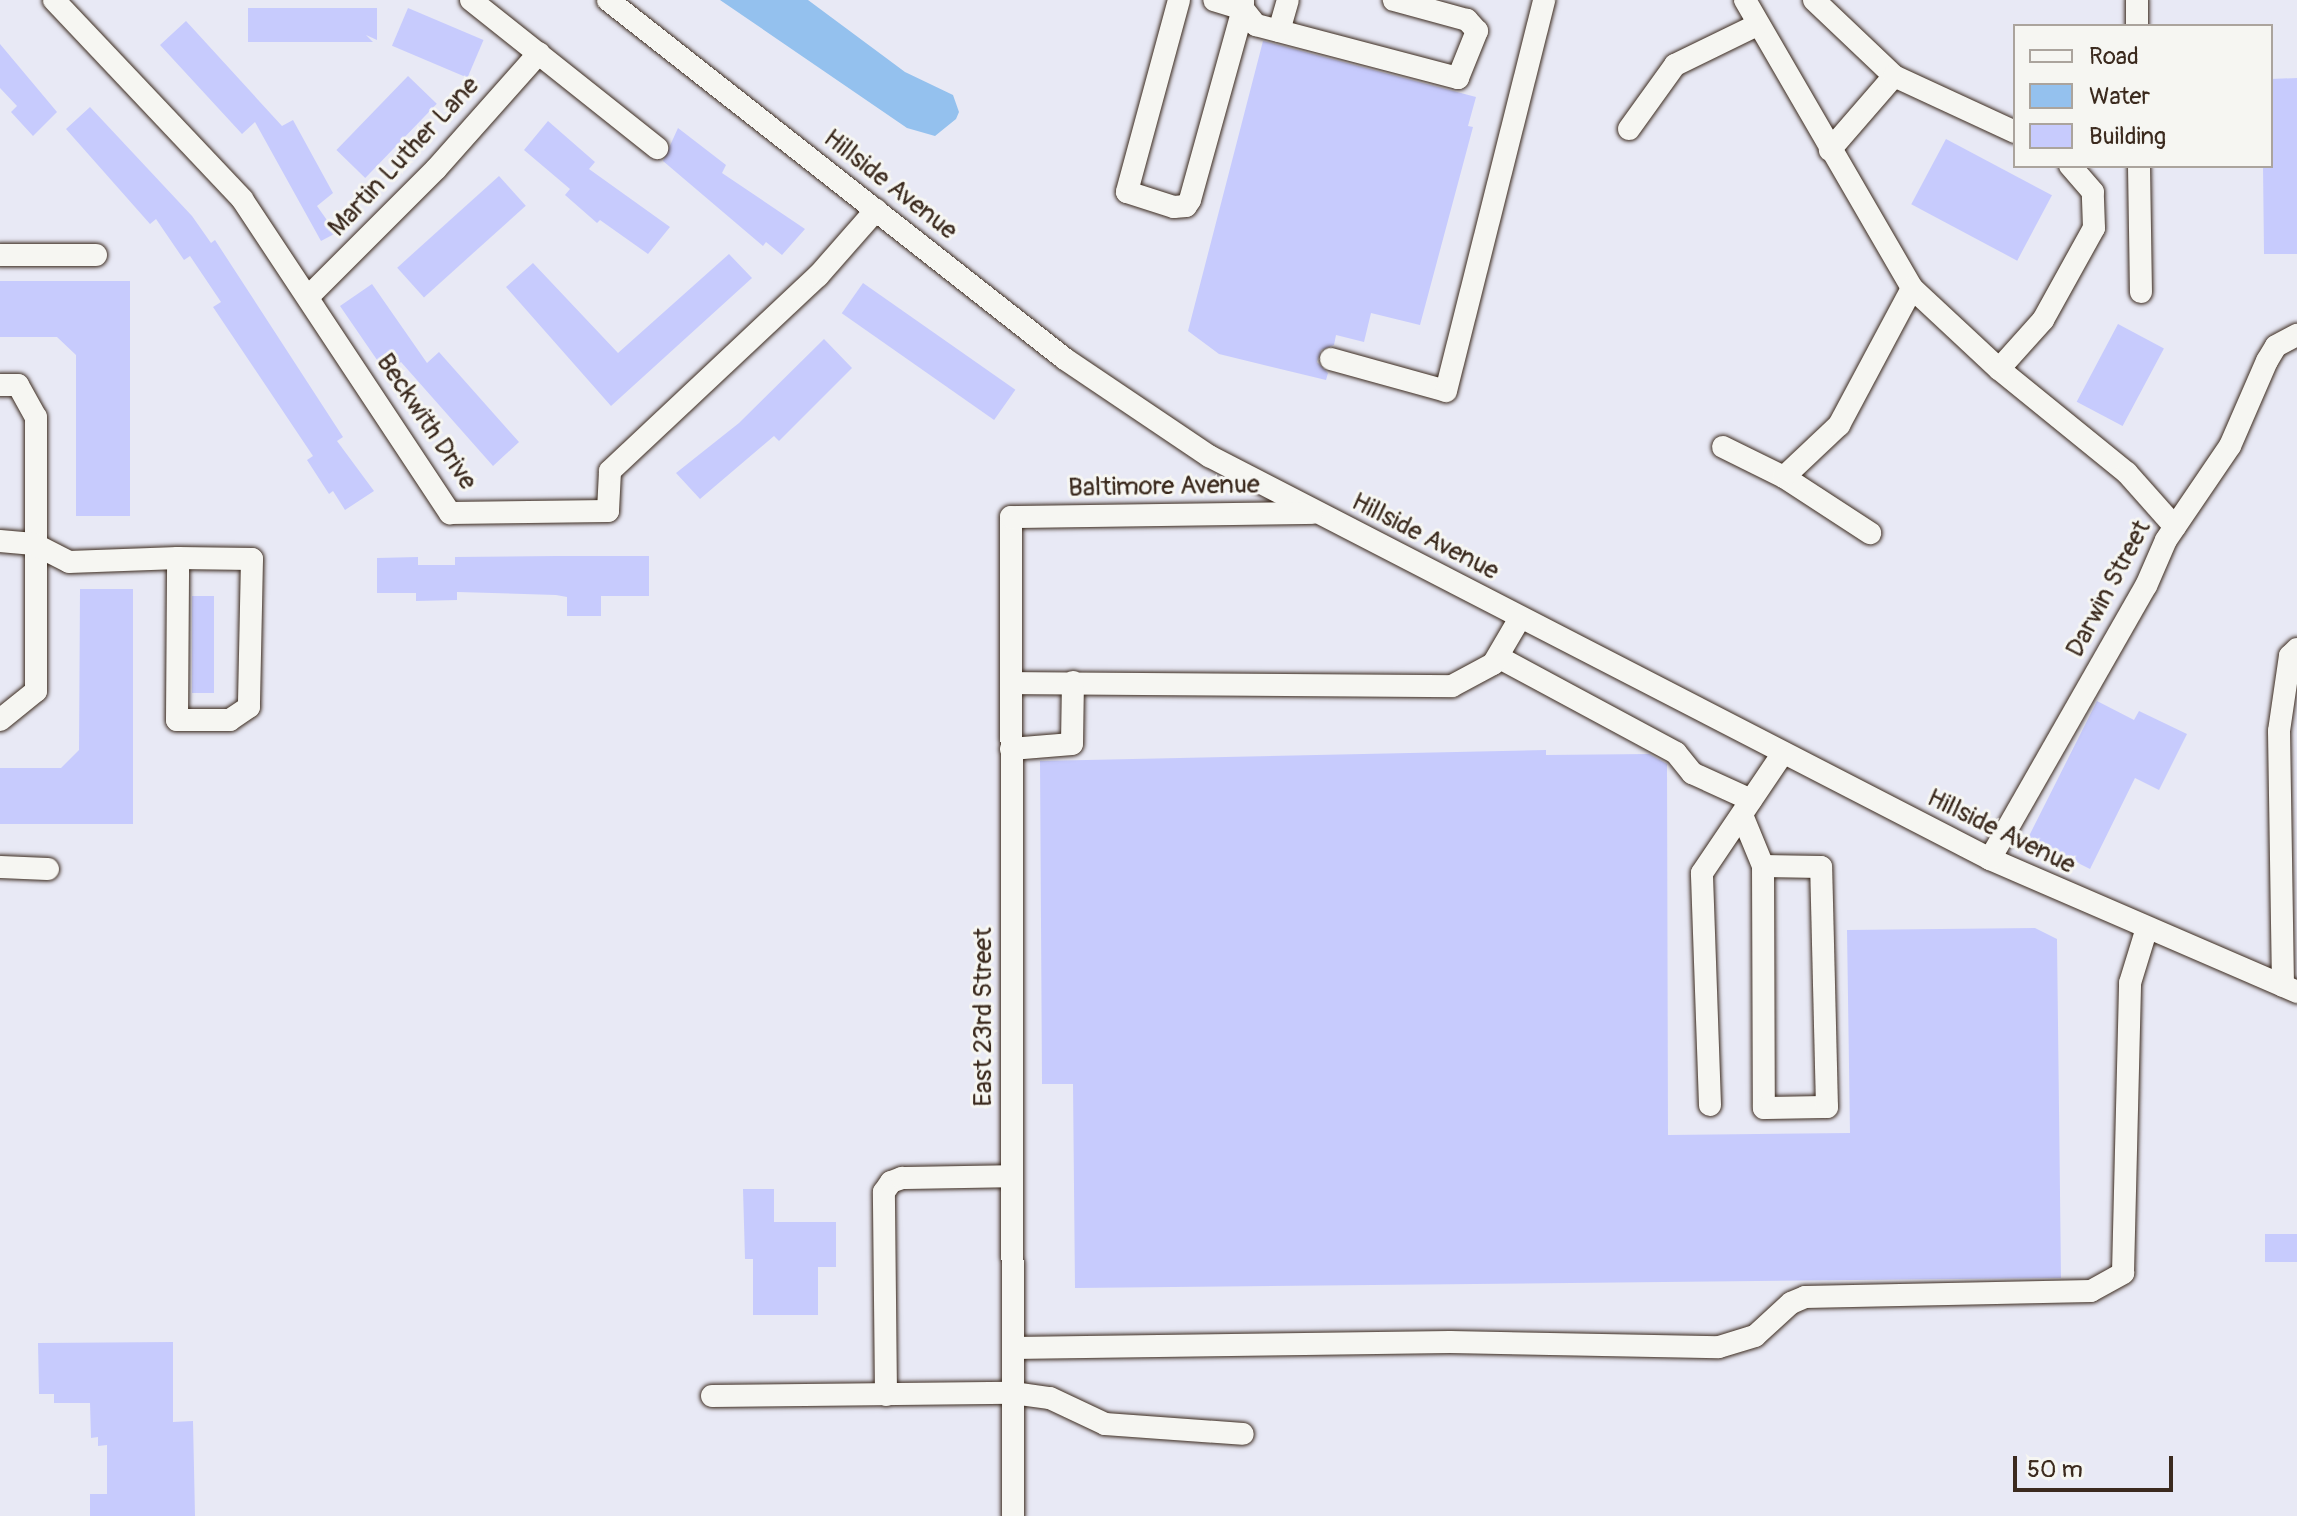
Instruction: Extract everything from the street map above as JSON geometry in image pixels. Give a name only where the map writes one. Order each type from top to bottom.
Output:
[{"type":"street","name":"Beckwith Drive","points":[[54,0],[242,199],[450,513],[608,511],[610,471],[818,276],[876,210]]},
{"type":"street","points":[[471,0],[657,148]]},
{"type":"street","name":"Hillside Avenue","points":[[608,0],[1149,419],[1317,513],[1990,859],[2146,931],[2290,989]]},
{"type":"street","points":[[1179,0],[1127,192],[1174,207],[1186,206],[1190,200],[1243,4]]},
{"type":"street","points":[[1214,0],[1243,4]]},
{"type":"street","points":[[1279,31],[1288,0]]},
{"type":"street","points":[[1243,4],[1256,25],[1458,78],[1477,31],[1467,20],[1394,0]]},
{"type":"street","points":[[1331,359],[1446,391],[1544,0]]},
{"type":"street","points":[[1745,0],[1830,150],[1865,200],[1912,288],[1999,369],[2127,473],[2175,527]]},
{"type":"street","points":[[1814,0],[1894,76],[2013,131]]},
{"type":"street","points":[[2137,0],[2137,24]]},
{"type":"street","points":[[1629,129],[1675,65],[1757,25]]},
{"type":"street","name":"Martin Luther Lane","points":[[308,297],[436,169],[539,53]]},
{"type":"street","points":[[1830,150],[1894,76]]},
{"type":"street","points":[[1999,369],[2043,320],[2094,228],[2093,192],[2072,168]]},
{"type":"street","points":[[2139,168],[2141,292]]},
{"type":"street","points":[[0,255],[96,255]]},
{"type":"street","points":[[1784,477],[1839,425],[1912,288]]},
{"type":"street","name":"Darwin Street","points":[[1990,859],[2175,527],[2230,446],[2276,346],[2297,335]]},
{"type":"street","points":[[0,385],[18,385],[36,417],[36,691],[0,720]]},
{"type":"street","points":[[1723,447],[1784,477],[1870,533]]},
{"type":"street","name":"Baltimore Avenue","points":[[1011,517],[1317,513]]},
{"type":"street","name":"East 23rd Street","points":[[1011,517],[1013,1516]]},
{"type":"street","points":[[0,541],[34,544],[69,562],[178,558],[252,559],[249,707],[230,720],[177,720],[178,558]]},
{"type":"street","points":[[1011,683],[1452,686],[1476,676],[1498,657],[1520,618]]},
{"type":"street","points":[[2290,989],[2279,731],[2290,656],[2297,649]]},
{"type":"street","points":[[1498,657],[1676,753],[1692,773],[1747,807],[1763,866],[1764,1108],[1827,1107],[1821,867],[1763,866]]},
{"type":"street","points":[[1011,749],[1072,744],[1073,682]]},
{"type":"street","points":[[1710,1105],[1702,873],[1783,753]]},
{"type":"street","points":[[0,867],[48,869]]},
{"type":"street","points":[[1013,1348],[1450,1342],[1719,1347],[1755,1336],[1791,1303],[1805,1297],[2091,1291],[2123,1273],[2130,983],[2146,931]]},
{"type":"street","points":[[886,1395],[884,1192],[902,1178],[1012,1176]]},
{"type":"street","points":[[712,1396],[1013,1393],[1050,1398],[1105,1424],[1243,1434]]},
{"type":"water","points":[[720,0],[808,0],[905,72],[953,95],[959,112],[956,119],[935,136],[907,128]]},
{"type":"building","points":[[248,8],[377,8],[377,40],[366,35],[373,42],[248,42]]},
{"type":"building","points":[[408,8],[483,40],[467,78],[392,46]]},
{"type":"building","points":[[186,21],[282,126],[293,120],[333,193],[317,206],[336,233],[321,241],[255,122],[242,134],[160,45]]},
{"type":"building","points":[[1263,41],[1476,97],[1468,126],[1473,127],[1420,325],[1371,313],[1364,342],[1336,335],[1334,345],[1321,350],[1317,362],[1328,373],[1326,380],[1219,354],[1188,331]]},
{"type":"building","points":[[0,44],[57,112],[33,136],[11,112],[17,106],[0,88]]},
{"type":"building","points":[[408,76],[437,104],[365,178],[336,150]]},
{"type":"building","points":[[2297,78],[2297,254],[2264,254],[2263,168],[2273,168],[2273,79]]},
{"type":"building","points":[[90,107],[192,216],[211,243],[215,240],[343,437],[337,441],[374,491],[345,510],[333,491],[329,494],[307,460],[313,456],[213,307],[221,302],[190,256],[184,260],[156,219],[150,224],[66,129]]},
{"type":"building","points":[[548,121],[595,162],[589,169],[670,227],[648,254],[600,220],[597,223],[565,195],[570,189],[524,150]]},
{"type":"building","points":[[678,128],[726,165],[722,173],[805,229],[782,255],[766,242],[763,246],[663,161]]},
{"type":"building","points":[[1946,139],[2052,195],[2017,261],[1911,204]]},
{"type":"building","points":[[499,176],[526,206],[424,297],[397,268]]},
{"type":"building","points":[[729,254],[752,278],[611,406],[506,287],[533,263],[618,353]]},
{"type":"building","points":[[0,281],[130,281],[130,516],[76,516],[76,355],[57,337],[0,337]]},
{"type":"building","points":[[863,283],[1015,390],[994,420],[842,313]]},
{"type":"building","points":[[372,284],[427,363],[439,352],[519,442],[493,466],[401,362],[386,373],[340,306]]},
{"type":"building","points":[[2118,324],[2164,348],[2123,426],[2077,402]]},
{"type":"building","points":[[824,339],[852,368],[779,441],[774,436],[700,499],[676,473],[739,423]]},
{"type":"building","points":[[649,556],[649,596],[601,596],[601,616],[567,616],[567,597],[556,595],[457,592],[457,600],[416,601],[416,593],[377,593],[377,558],[418,557],[418,565],[455,565],[455,557]]},
{"type":"building","points":[[80,589],[133,589],[133,824],[0,824],[0,768],[61,768],[79,750]]},
{"type":"building","points":[[192,596],[214,596],[214,693],[192,693]]},
{"type":"building","points":[[2097,701],[2134,720],[2139,711],[2187,734],[2159,790],[2135,778],[2090,869],[2028,838]]},
{"type":"building","points":[[1546,750],[1546,755],[1649,754],[1667,764],[1668,1135],[1850,1133],[1847,930],[2035,928],[2057,939],[2061,1278],[1075,1288],[1073,1084],[1042,1084],[1040,761]]},
{"type":"building","points":[[743,1189],[774,1189],[774,1222],[836,1222],[836,1267],[818,1267],[818,1315],[753,1315],[753,1259],[745,1259]]},
{"type":"building","points":[[2265,1234],[2297,1234],[2297,1262],[2265,1262]]},
{"type":"building","points":[[173,1342],[173,1422],[193,1421],[195,1516],[90,1516],[90,1494],[107,1494],[107,1445],[98,1446],[98,1437],[91,1438],[90,1403],[54,1403],[54,1394],[39,1394],[38,1343]]}]
